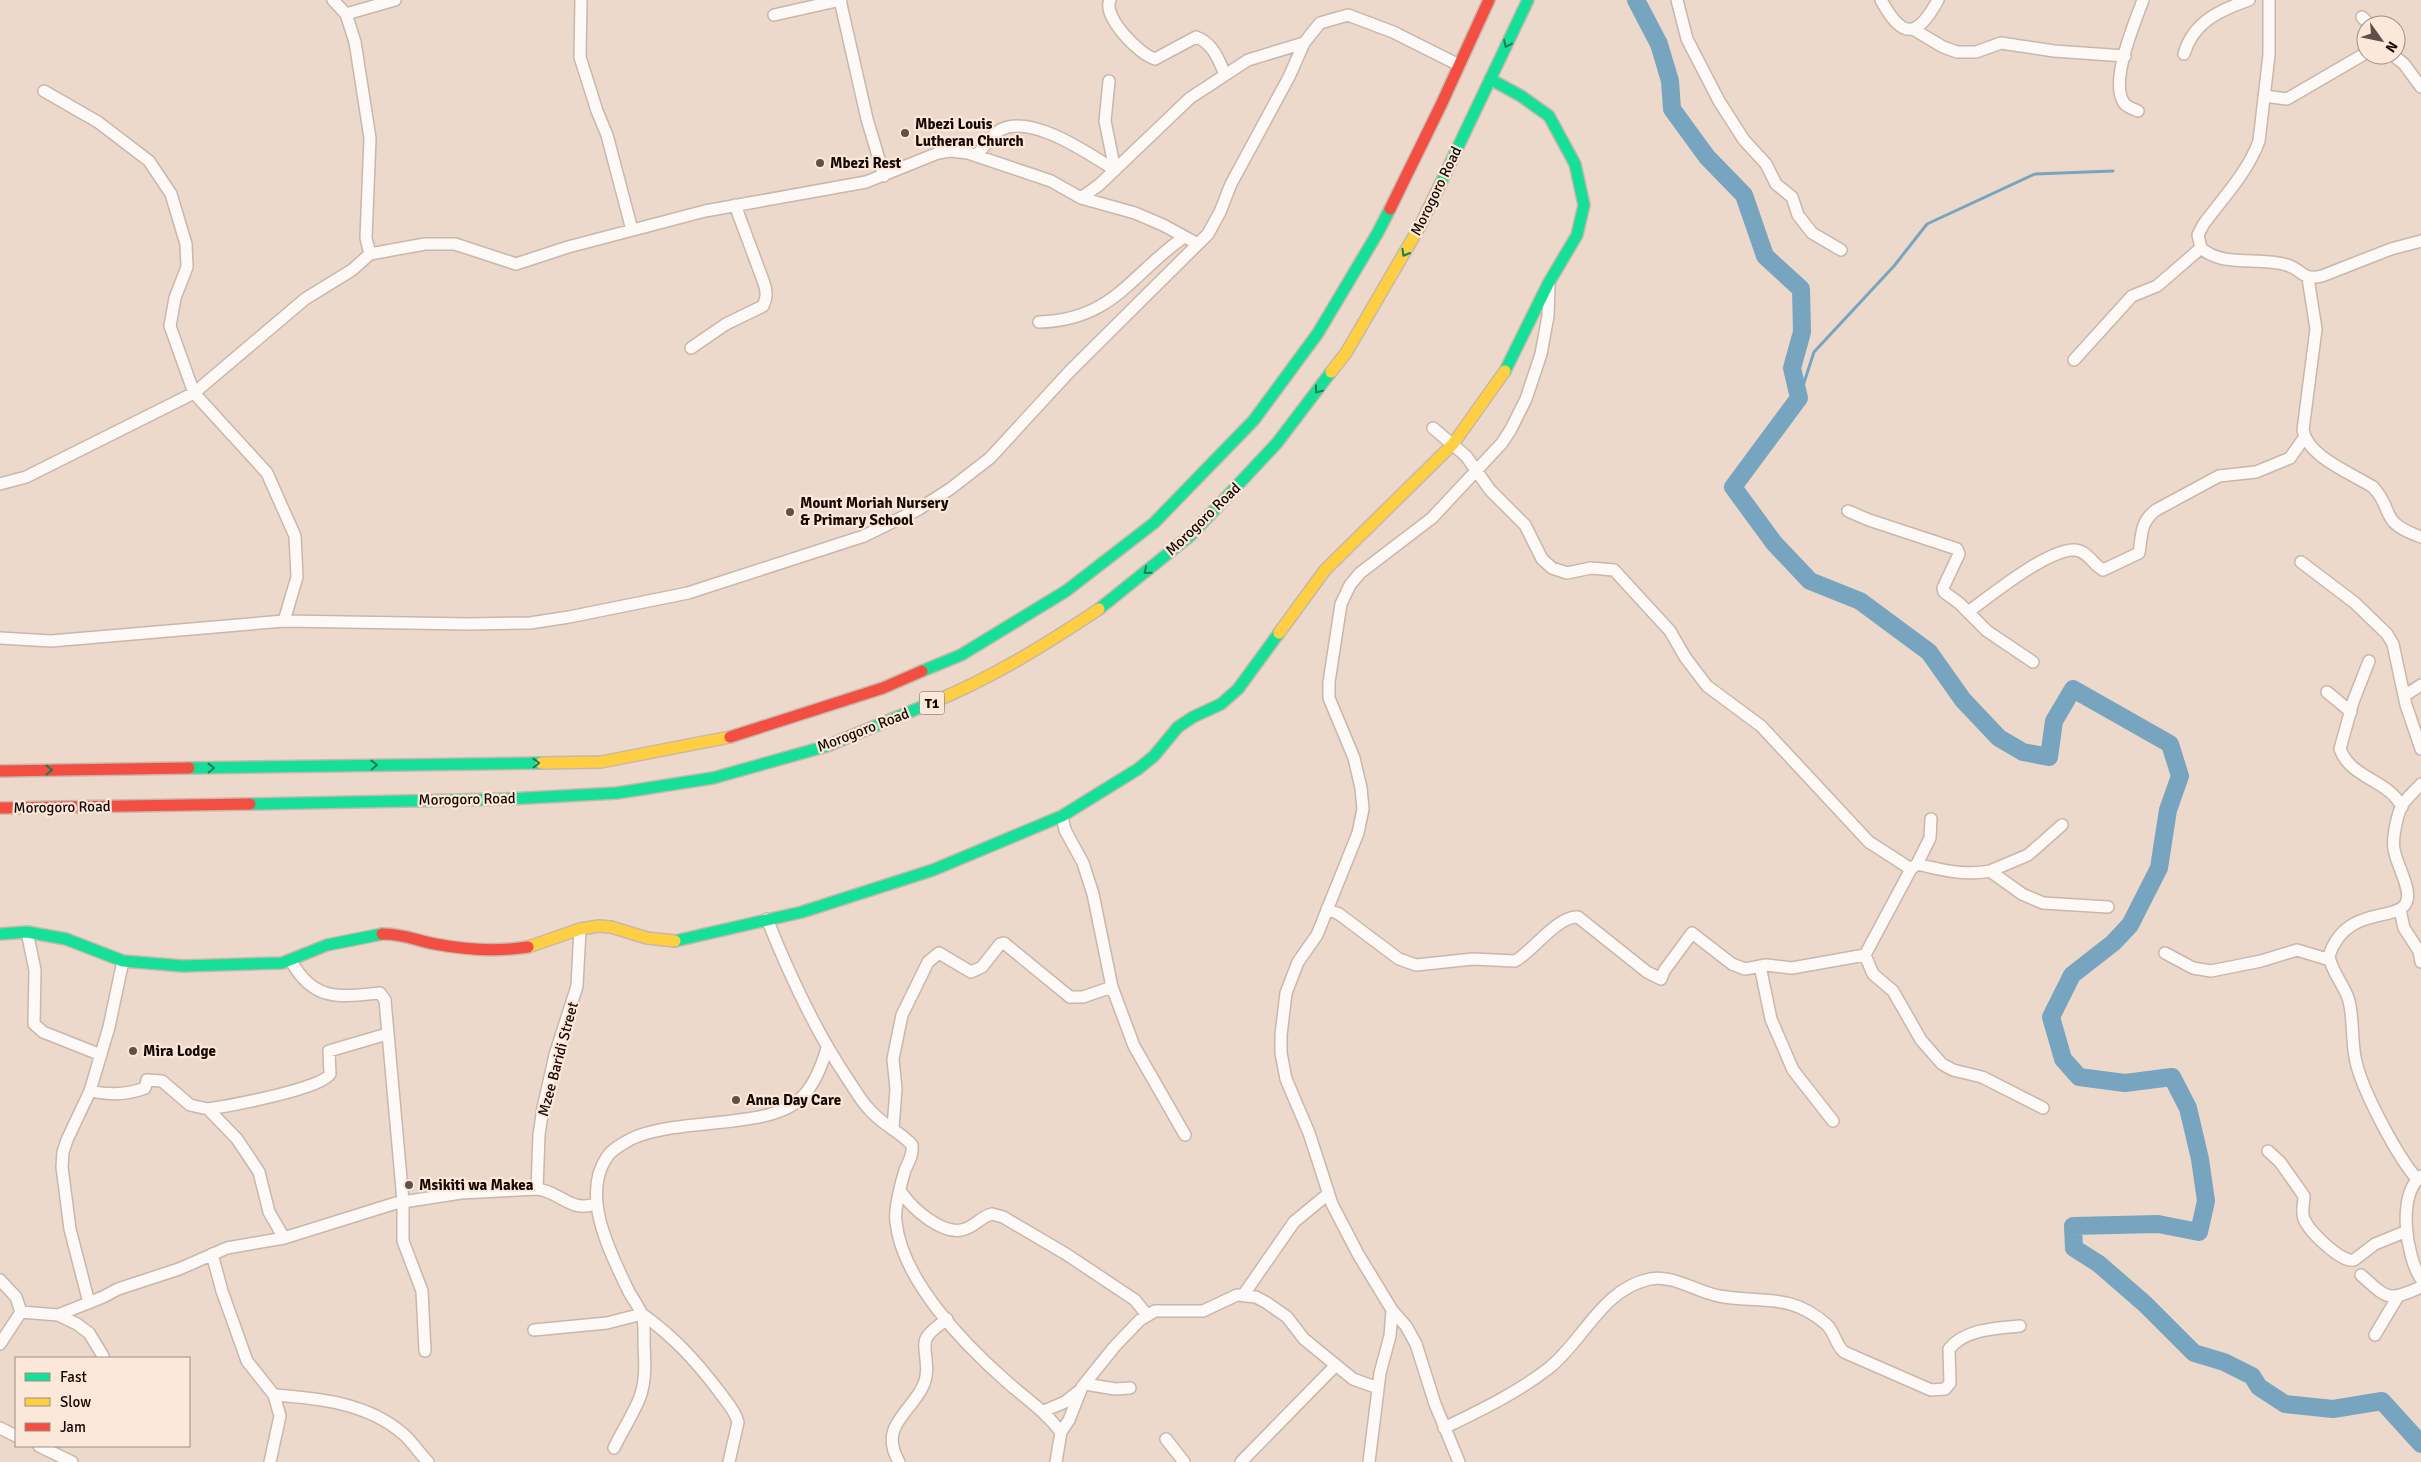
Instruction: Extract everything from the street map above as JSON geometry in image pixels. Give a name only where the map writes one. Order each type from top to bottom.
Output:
[{"type":"main road","name":"Morogoro Road","points":[[0,771],[601,762],[728,738],[883,688],[961,655],[1066,591],[1154,522],[1254,420],[1318,333],[1377,234],[1489,0]]},
{"type":"main road","name":"Morogoro Road","points":[[0,808],[507,799],[618,793],[713,778],[827,746],[960,691],[1030,654],[1104,606],[1192,535],[1277,443],[1346,353],[1420,226],[1528,0]]},
{"type":"main road","points":[[4,933],[27,932],[66,939],[123,961],[183,966],[291,961],[306,952],[327,945],[383,934],[409,936],[442,946],[480,951],[504,951],[538,945],[580,929],[599,926],[611,927],[647,938],[676,941],[802,912],[933,870],[1062,816],[1138,769],[1154,756],[1178,727],[1193,717],[1221,704],[1238,689],[1325,570],[1453,444],[1506,370],[1548,284],[1578,235],[1584,205],[1575,164],[1549,116],[1521,96],[1490,79]]},
{"type":"street","points":[[333,0],[346,14],[355,42],[370,138],[366,238],[370,254]]},
{"type":"street","points":[[346,14],[395,0]]},
{"type":"street","points":[[581,0],[580,57],[597,111],[607,135],[632,230]]},
{"type":"street","points":[[774,15],[840,0],[867,119],[884,176]]},
{"type":"street","points":[[1110,0],[1108,4],[1111,14],[1140,52],[1147,57],[1155,60],[1196,37],[1206,40],[1225,74]]},
{"type":"street","points":[[1677,0],[1687,39],[1720,101],[1744,140],[1766,164],[1776,184],[1792,197],[1798,215],[1812,233],[1841,250]]},
{"type":"street","points":[[1881,0],[1897,25],[1906,31],[1912,29],[1928,16],[1938,0]]},
{"type":"street","points":[[2138,111],[2126,106],[2121,96],[2120,80],[2124,56],[2143,0]]},
{"type":"street","points":[[2184,54],[2189,37],[2200,27],[2217,14],[2249,0]]},
{"type":"street","points":[[2269,0],[2269,56],[2260,141],[2255,152],[2203,225],[2198,235],[2201,248],[2216,257],[2286,264],[2308,278],[2322,276],[2391,249],[2421,241]]},
{"type":"street","points":[[0,638],[51,641],[284,621],[530,623],[688,593],[864,536],[919,509],[950,489],[990,458],[1070,371],[1198,244],[1214,224],[1231,184],[1289,77],[1304,43],[1320,24],[1348,15],[1393,32],[1459,65]]},
{"type":"street","points":[[1912,29],[1943,47],[1956,52],[1976,52],[2001,43],[2054,51],[2124,56]]},
{"type":"street","points":[[1081,198],[1115,170],[1190,98],[1248,60],[1304,43]]},
{"type":"street","points":[[2264,96],[2287,99],[2356,59]]},
{"type":"street","points":[[2405,65],[2421,87]]},
{"type":"street","points":[[1110,81],[1105,121],[1115,170]]},
{"type":"street","points":[[44,90],[98,122],[149,161],[172,194],[186,244],[187,266],[175,298],[170,326],[194,393],[267,473],[295,536],[296,578],[284,621]]},
{"type":"street","points":[[976,156],[1000,130],[1023,127],[1051,134],[1115,170]]},
{"type":"street","points":[[0,484],[26,477],[194,393],[305,299],[352,270],[370,254],[425,244],[455,244],[516,264],[568,247],[697,212],[840,187],[884,176],[938,153],[961,151],[1051,181],[1081,198],[1135,213],[1198,244]]},
{"type":"street","points":[[691,348],[726,324],[763,306],[766,301],[767,292],[735,205]]},
{"type":"street","points":[[1038,322],[1078,317],[1116,298],[1164,252],[1184,237]]},
{"type":"street","points":[[2074,360],[2132,296],[2157,286],[2201,248]]},
{"type":"street","points":[[2308,278],[2316,329],[2303,430],[2304,438],[2314,451],[2373,487],[2378,492],[2389,518],[2396,526],[2421,537]]},
{"type":"street","points":[[1459,1462],[1444,1428],[1416,1344],[1406,1326],[1392,1310],[1358,1254],[1328,1194],[1309,1133],[1286,1079],[1281,1053],[1281,1035],[1286,993],[1298,962],[1317,935],[1358,833],[1363,809],[1361,788],[1354,758],[1329,698],[1329,682],[1341,604],[1350,585],[1360,573],[1423,527],[1475,470],[1502,444],[1526,399],[1544,342],[1549,302],[1548,284]]},
{"type":"street","points":[[1433,428],[1466,456],[1490,490],[1525,525],[1542,559],[1552,568],[1567,573],[1591,568],[1614,570],[1670,631],[1685,657],[1707,686],[1761,726],[1869,842],[1914,866],[1964,873],[1990,871],[2028,855],[2062,825]]},
{"type":"street","points":[[1968,612],[2009,580],[2064,552],[2075,550],[2084,553],[2103,570],[2122,563],[2138,553],[2142,527],[2148,516],[2156,510],[2219,476],[2256,472],[2290,458],[2304,438]]},
{"type":"street","points":[[1848,511],[1869,520],[1958,548],[1957,560],[1944,590],[1987,631],[2033,662]]},
{"type":"street","points":[[2301,562],[2355,603],[2383,629],[2393,644],[2404,696],[2421,749]]},
{"type":"street","points":[[2369,661],[2341,745],[2342,754],[2348,763],[2362,774],[2396,795],[2402,807]]},
{"type":"street","points":[[2404,696],[2421,685]]},
{"type":"street","points":[[2327,692],[2351,712]]},
{"type":"street","points":[[2421,784],[2402,807],[2394,846],[2397,863],[2409,891],[2406,904],[2400,910],[2359,920],[2344,929],[2333,943],[2330,960],[2349,1000],[2352,1018],[2352,1038],[2361,1080],[2404,1164],[2419,1178],[2406,1200],[2410,1248],[2421,1279]]},
{"type":"street","points":[[1062,816],[1065,830],[1082,863],[1094,894],[1112,987],[1134,1046],[1184,1136]]},
{"type":"street","points":[[1865,955],[1930,838],[1931,819]]},
{"type":"street","points":[[1990,871],[2022,894],[2042,903],[2108,907]]},
{"type":"street","points":[[1327,909],[1339,914],[1399,959],[1416,965],[1473,959],[1515,961],[1557,926],[1574,917],[1582,920],[1647,972],[1661,979],[1664,971],[1692,933],[1740,968],[1760,966],[1792,968],[1865,955]]},
{"type":"street","points":[[2400,910],[2404,928],[2419,951],[2421,962]]},
{"type":"street","points":[[767,919],[780,953],[827,1048],[867,1107],[876,1117],[893,1128],[912,1145],[913,1153],[906,1169],[895,1220],[902,1252],[914,1276],[972,1351],[1016,1390],[1044,1411],[1061,1432]]},
{"type":"street","name":"Mzee Baridi Street","points":[[537,1189],[539,1135],[558,1046],[577,986],[580,929]]},
{"type":"street","points":[[27,932],[35,970],[34,1024],[43,1032],[101,1055]]},
{"type":"street","points":[[0,945],[4,933]]},
{"type":"street","points":[[893,1128],[896,1090],[893,1059],[898,1031],[910,997],[928,962],[934,955],[939,953],[944,955],[971,972],[982,967],[1000,944],[1004,943],[1070,997],[1084,998],[1112,987]]},
{"type":"street","points":[[2165,953],[2193,968],[2211,971],[2261,961],[2297,950],[2330,960]]},
{"type":"street","points":[[1865,955],[1873,974],[1893,991],[1926,1047],[1942,1064],[1952,1070],[1982,1077],[2043,1108]]},
{"type":"street","points":[[89,1303],[70,1229],[62,1167],[63,1152],[90,1091],[101,1055],[123,961]]},
{"type":"street","points":[[291,961],[308,983],[323,993],[337,996],[382,994],[385,1000],[403,1201],[403,1241],[423,1299],[425,1351]]},
{"type":"street","points":[[1760,966],[1770,1019],[1793,1070],[1833,1121]]},
{"type":"street","points":[[90,1091],[106,1094],[136,1092],[145,1088],[147,1080],[152,1079],[162,1081],[190,1105],[208,1109],[286,1092],[326,1080],[330,1074],[329,1052],[387,1034]]},
{"type":"street","points":[[614,1448],[640,1397],[644,1382],[644,1340],[642,1314],[616,1263],[595,1204],[598,1173],[608,1155],[618,1146],[654,1130],[740,1120],[773,1114],[784,1109],[801,1099],[806,1093],[822,1065],[827,1048]]},
{"type":"street","points":[[208,1109],[237,1139],[254,1163],[259,1172],[269,1212],[284,1238]]},
{"type":"street","points":[[2268,1151],[2280,1162],[2304,1196],[2302,1212],[2308,1226],[2345,1260],[2354,1260],[2375,1244],[2407,1230]]},
{"type":"street","points":[[58,1315],[118,1289],[150,1280],[227,1248],[284,1238],[403,1201],[460,1193],[537,1189],[544,1190],[572,1206],[582,1207],[595,1204]]},
{"type":"street","points":[[901,1192],[921,1216],[948,1229],[967,1229],[992,1214],[1003,1217],[1066,1254],[1135,1300],[1147,1315]]},
{"type":"street","points":[[1244,1294],[1294,1222],[1328,1194]]},
{"type":"street","points":[[212,1254],[222,1291],[247,1361],[274,1396],[280,1416],[270,1462]]},
{"type":"street","points":[[2361,1275],[2384,1294],[2397,1298]]},
{"type":"street","points":[[1444,1428],[1514,1394],[1565,1354],[1614,1297],[1637,1283],[1650,1279],[1674,1282],[1717,1296],[1790,1302],[1826,1324],[1838,1347],[1844,1352],[1932,1390],[1945,1390],[1950,1383],[1949,1349],[1958,1339],[1991,1329],[2020,1326]]},
{"type":"street","points":[[0,1280],[16,1297],[21,1312]]},
{"type":"street","points":[[2375,1335],[2397,1298],[2421,1287]]},
{"type":"street","points":[[1044,1411],[1065,1402],[1083,1385],[1125,1335],[1147,1315],[1155,1311],[1165,1310],[1203,1311],[1237,1295],[1244,1294],[1256,1297],[1287,1317],[1304,1339],[1356,1381],[1378,1388]]},
{"type":"street","points":[[1369,1462],[1378,1388],[1390,1336],[1392,1310]]},
{"type":"street","points":[[21,1312],[58,1315],[83,1328],[103,1356]]},
{"type":"street","points":[[0,1344],[21,1312]]},
{"type":"street","points":[[534,1330],[607,1323],[642,1314],[663,1329],[684,1349],[734,1413],[738,1426],[729,1462]]},
{"type":"street","points":[[898,1462],[891,1437],[895,1424],[922,1388],[928,1372],[927,1358],[923,1345],[926,1338],[947,1319]]},
{"type":"street","points":[[1241,1462],[1336,1365]]},
{"type":"street","points":[[1083,1385],[1115,1389],[1130,1388]]},
{"type":"street","points":[[1056,1462],[1061,1432],[1069,1420],[1083,1385]]},
{"type":"street","points":[[274,1396],[308,1398],[371,1412],[404,1434],[428,1462]]},
{"type":"street","points":[[0,1428],[15,1436]]},
{"type":"street","points":[[1166,1438],[1184,1462]]},
{"type":"street","points":[[41,1447],[72,1462]]},
{"type":"waterway","points":[[1636,0],[1659,44],[1670,81],[1672,109],[1707,157],[1744,195],[1765,256],[1801,289],[1802,332],[1792,368],[1799,398],[1733,487],[1774,543],[1810,581],[1860,601],[1929,652],[1963,700],[1999,738],[2023,752],[2049,757],[2054,721],[2073,689],[2170,744],[2180,776],[2168,810],[2159,868],[2130,925],[2113,943],[2072,975],[2051,1017],[2063,1059],[2079,1077],[2125,1083],[2172,1077],[2188,1108],[2200,1159],[2206,1201],[2199,1232],[2158,1224],[2073,1226],[2074,1248],[2099,1264],[2145,1304],[2194,1353],[2224,1362],[2252,1376],[2259,1387],[2285,1404],[2333,1409],[2382,1401],[2421,1444]]},
{"type":"waterway","points":[[1799,398],[1814,352],[1894,266],[1927,224],[2035,174],[2113,171]]},
{"type":"traffic: fast","points":[[1437,191],[1528,0]]},
{"type":"traffic: fast","points":[[1490,79],[1521,96],[1549,116],[1575,164],[1584,205],[1577,235],[1548,284],[1505,371]]},
{"type":"traffic: fast","points":[[922,671],[961,655],[1066,591],[1154,523],[1254,420],[1318,333],[1390,209]]},
{"type":"traffic: fast","points":[[1099,609],[1191,535],[1277,443],[1331,372]]},
{"type":"traffic: fast","points":[[675,941],[802,912],[933,870],[1062,816],[1138,769],[1154,756],[1178,727],[1193,717],[1221,704],[1238,689],[1279,633]]},
{"type":"traffic: fast","points":[[250,804],[507,799],[617,793],[713,778],[827,746],[931,703]]},
{"type":"traffic: fast","points":[[189,768],[541,763]]},
{"type":"traffic: fast","points":[[0,934],[27,932],[66,939],[123,961],[183,966],[282,963],[327,945],[382,934]]},
{"type":"traffic: slow","points":[[1331,372],[1346,353],[1420,226],[1437,191]]},
{"type":"traffic: slow","points":[[1279,633],[1325,570],[1453,444],[1505,371]]},
{"type":"traffic: slow","points":[[931,703],[975,683],[1018,660],[1099,609]]},
{"type":"traffic: slow","points":[[541,763],[601,762],[730,737]]},
{"type":"traffic: slow","points":[[528,947],[580,929],[599,926],[611,927],[647,938],[675,941]]},
{"type":"traffic: jam","points":[[1390,209],[1441,105],[1489,0]]},
{"type":"traffic: jam","points":[[730,737],[883,688],[922,671]]},
{"type":"traffic: jam","points":[[0,771],[189,768]]},
{"type":"traffic: jam","points":[[0,808],[250,804]]},
{"type":"traffic: jam","points":[[382,934],[397,935],[435,944],[470,949],[493,950],[528,947]]},
{"type":"place","name":"Mbezi Louis Lutheran Church","points":[[905,133]]},
{"type":"place","name":"Mbezi Rest","points":[[820,163]]},
{"type":"place","name":"Mount Moriah Nursery & Primary School","points":[[790,512]]},
{"type":"place","name":"Mira Lodge","points":[[133,1051]]},
{"type":"place","name":"Anna Day Care","points":[[736,1100]]},
{"type":"place","name":"Msikiti wa Makea","points":[[409,1185]]}]
